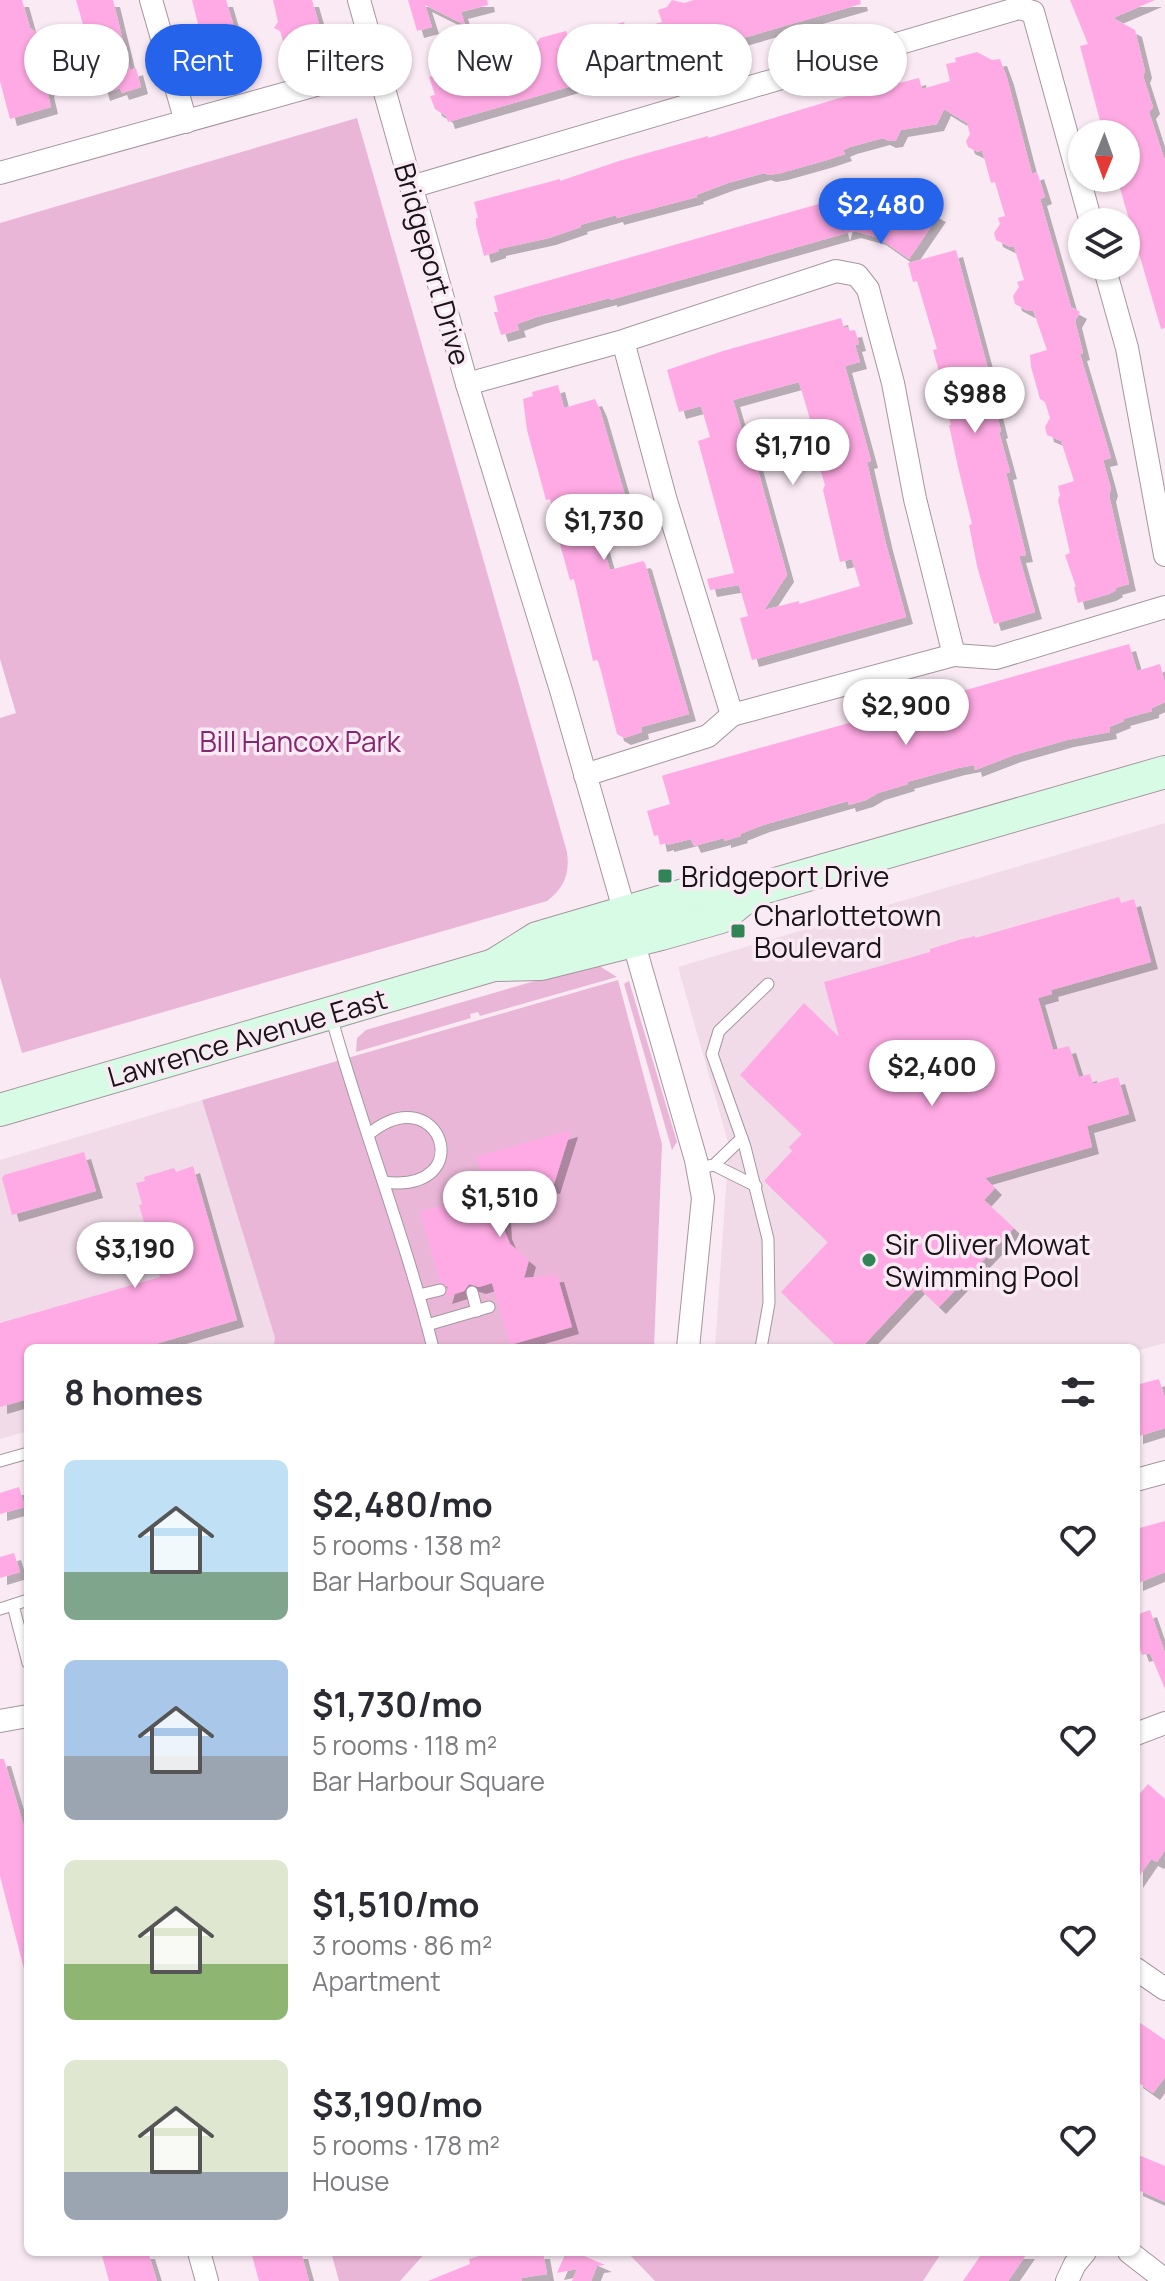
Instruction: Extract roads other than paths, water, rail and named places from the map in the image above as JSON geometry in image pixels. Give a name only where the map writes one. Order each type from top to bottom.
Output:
[{"type":"main road","name":"Lawrence Avenue East","points":[[0,1110],[494,965],[541,964],[628,927],[721,917],[755,890],[1165,772]]},
{"type":"street","points":[[151,0],[186,122]]},
{"type":"street","name":"Bridgeport Drive","points":[[359,0],[365,24]]},
{"type":"street","points":[[411,187],[1019,8],[1033,12],[1087,208]]},
{"type":"street","points":[[0,173],[278,96]]},
{"type":"street","name":"Bridgeport Drive","points":[[385,96],[628,927]]},
{"type":"street","points":[[467,384],[623,341],[836,271],[857,275],[868,289],[893,383],[915,499],[954,655]]},
{"type":"street","points":[[1108,280],[1127,348],[1165,555]]},
{"type":"street","points":[[623,341],[666,501],[732,715]]},
{"type":"street","points":[[585,775],[708,736],[732,715],[954,655],[996,658],[1165,607]]},
{"type":"street","points":[[628,927],[706,1166],[688,1344]]},
{"type":"street","points":[[1140,1479],[1165,1472]]},
{"type":"street","points":[[0,1721],[24,1717]]},
{"type":"street","points":[[1140,1731],[1165,1723]]},
{"type":"street","points":[[1140,1972],[1165,1989]]},
{"type":"street","points":[[200,2256],[207,2281]]},
{"type":"street","points":[[1067,2281],[1082,2256]]},
{"type":"street","points":[[1134,2256],[1165,2280]]},
{"type":"lane","points":[[762,1344],[769,1303],[768,1239],[742,1138],[712,1054],[719,1031],[768,984]]},
{"type":"lane","points":[[330,1013],[432,1344]]},
{"type":"lane","points":[[369,1134],[396,1118],[409,1116],[427,1123],[438,1137],[443,1151],[440,1163],[430,1175],[413,1182],[384,1182]]},
{"type":"lane","points":[[706,1166],[742,1138]]},
{"type":"lane","points":[[706,1166],[756,1186]]},
{"type":"lane","points":[[419,1295],[440,1290]]},
{"type":"lane","points":[[472,1292],[477,1311]]},
{"type":"lane","points":[[427,1325],[489,1307]]},
{"type":"lane","points":[[0,1461],[24,1454]]},
{"type":"lane","points":[[0,1609],[24,1601]]},
{"type":"lane","points":[[13,1605],[24,1648]]},
{"type":"place","name":"Bridgeport Drive","points":[[665,876]]},
{"type":"place","name":"Charlottetown Boulevard","points":[[738,931]]},
{"type":"place","name":"Sir Oliver Mowat Swimming Pool","points":[[869,1260]]},
{"type":"park label","name":"Bill Hancox Park","points":[[300,741]]}]
